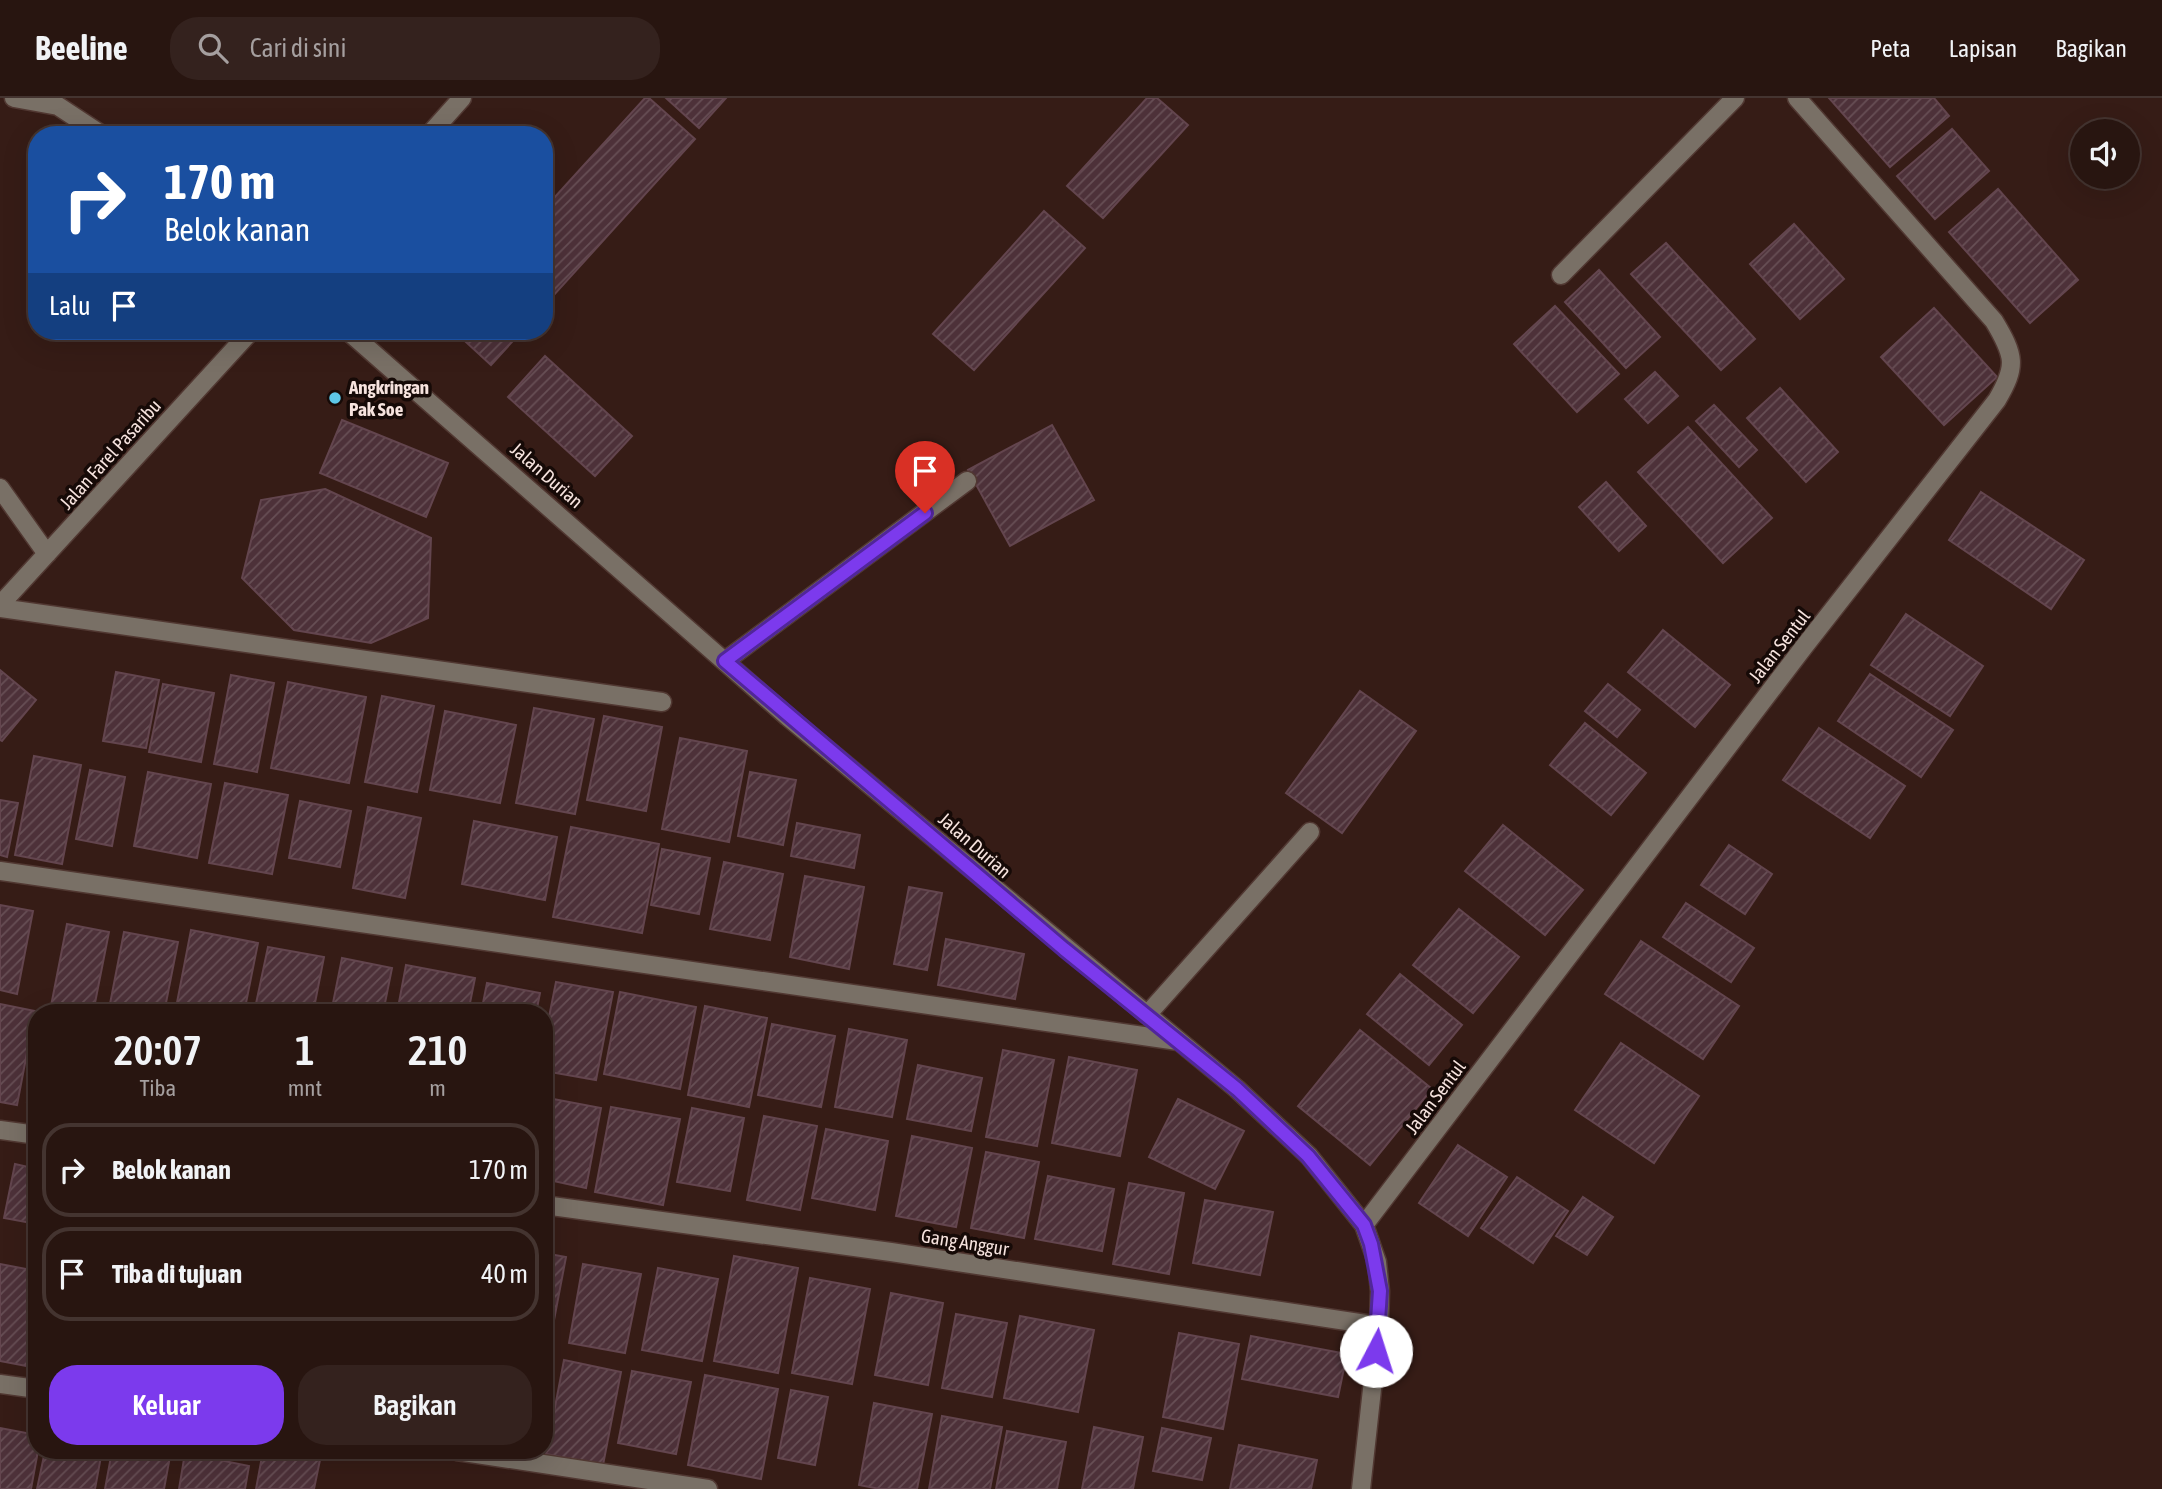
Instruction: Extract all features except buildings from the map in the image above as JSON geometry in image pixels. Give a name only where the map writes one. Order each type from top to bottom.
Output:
[{"type":"street","points":[[14,98],[58,106],[88,126]]},
{"type":"street","points":[[437,126],[462,98]]},
{"type":"street","points":[[1561,275],[1735,98]]},
{"type":"street","name":"Jalan Sentul","points":[[1364,1225],[1803,648],[1997,400],[2012,375],[2007,346],[1994,321],[1797,98]]},
{"type":"street","name":"Jalan Farel Pasaribu","points":[[0,606],[243,340]]},
{"type":"street","name":"Jalan Durian","points":[[358,340],[788,717],[1178,1041],[1308,1156],[1364,1225],[1377,1262],[1379,1326],[1361,1489]]},
{"type":"street","points":[[725,661],[967,481]]},
{"type":"street","points":[[0,488],[47,554]]},
{"type":"street","points":[[0,606],[662,702]]},
{"type":"street","points":[[1147,1016],[1310,832]]},
{"type":"street","points":[[0,871],[1178,1041]]},
{"type":"street","points":[[0,1130],[28,1134]]},
{"type":"street","name":"Gang Anggur","points":[[553,1206],[891,1252],[1379,1326]]},
{"type":"street","points":[[0,1384],[28,1388]]},
{"type":"street","points":[[510,1459],[708,1489]]},
{"type":"place","name":"Angkringan Pak Soe","points":[[335,398]]},
{"type":"route","points":[[925,513],[725,661],[1064,949],[1237,1089],[1308,1156],[1340,1192],[1364,1225],[1371,1244],[1377,1262],[1380,1291],[1376,1351]]}]
